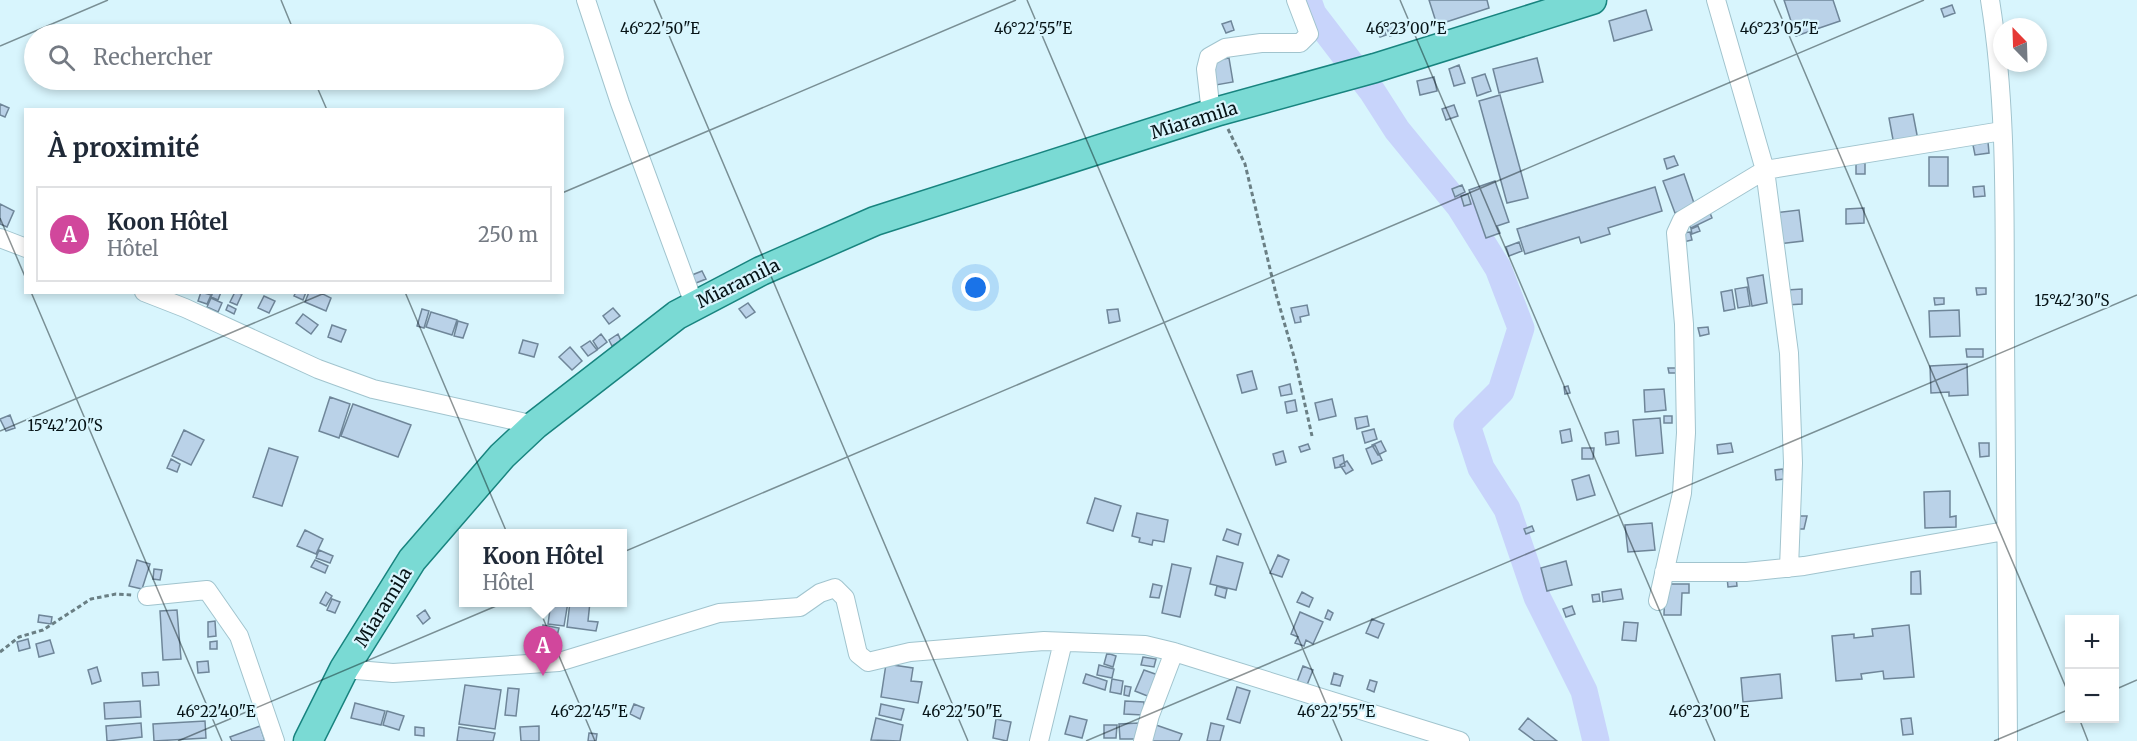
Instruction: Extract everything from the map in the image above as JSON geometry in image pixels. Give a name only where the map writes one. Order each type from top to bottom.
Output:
[{"type":"main road","name":"Miaramila","points":[[308,741],[344,669],[412,560],[501,456],[535,425],[676,315],[694,304],[761,271],[875,221],[1215,112],[1375,68],[1592,0]]},
{"type":"street","points":[[586,0],[620,103],[694,304]]},
{"type":"street","points":[[1215,112],[1206,69],[1209,57],[1225,48],[1261,43],[1300,44],[1309,34],[1296,0]]},
{"type":"street","points":[[1716,0],[1765,170],[1789,353],[1793,464],[1789,568]]},
{"type":"street","points":[[1990,0],[1996,41],[2004,185],[2008,741]]},
{"type":"street","points":[[1658,601],[1682,493],[1686,433],[1684,324],[1677,233],[1682,220],[1765,170],[2002,131]]},
{"type":"street","points":[[0,238],[24,247]]},
{"type":"street","points":[[149,294],[318,369],[373,389],[535,425]]},
{"type":"street","points":[[1664,572],[1746,572],[1789,568],[2005,531]]},
{"type":"street","points":[[344,669],[393,673],[559,662],[719,613],[800,607],[820,593],[835,588],[845,598],[858,654],[868,662],[910,652],[1044,641],[1145,645],[1460,741]]},
{"type":"street","points":[[147,596],[207,590],[238,636],[275,741]]},
{"type":"street","points":[[1039,741],[1063,642]]},
{"type":"street","points":[[1143,741],[1149,715],[1174,652]]},
{"type":"path","points":[[1215,112],[1245,164],[1312,436]]},
{"type":"path","points":[[0,652],[18,637],[43,630],[91,599],[116,594],[147,596]]},
{"type":"building","points":[[1429,0],[1487,0],[1489,8],[1437,25]]},
{"type":"building","points":[[1784,0],[1833,0],[1840,21],[1796,36]]},
{"type":"building","points":[[1952,5],[1955,13],[1944,17],[1941,9]]},
{"type":"building","points":[[1646,10],[1652,30],[1614,41],[1609,21]]},
{"type":"building","points":[[1231,21],[1234,30],[1226,33],[1222,24]]},
{"type":"building","points":[[1401,21],[1404,31],[1390,36],[1386,26]]},
{"type":"building","points":[[1383,27],[1386,35],[1380,37],[1377,30]]},
{"type":"building","points":[[1229,58],[1233,82],[1216,85],[1212,61]]},
{"type":"building","points":[[1537,58],[1543,82],[1499,93],[1493,69]]},
{"type":"building","points":[[1459,65],[1465,83],[1454,86],[1449,69]]},
{"type":"building","points":[[1485,74],[1491,91],[1477,96],[1472,78]]},
{"type":"building","points":[[1434,77],[1437,91],[1420,95],[1417,81]]},
{"type":"building","points":[[1500,95],[1528,198],[1507,203],[1479,101]]},
{"type":"building","points":[[0,104],[9,108],[5,117],[0,115]]},
{"type":"building","points":[[1454,105],[1458,116],[1446,120],[1442,109]]},
{"type":"building","points":[[1913,114],[1918,140],[1894,145],[1889,118]]},
{"type":"building","points":[[1988,142],[1989,153],[1975,155],[1973,145]]},
{"type":"building","points":[[1674,156],[1678,165],[1667,169],[1664,159]]},
{"type":"building","points":[[1929,157],[1948,157],[1948,186],[1929,186]]},
{"type":"building","points":[[1856,163],[1865,163],[1865,174],[1856,174]]},
{"type":"building","points":[[1684,174],[1695,206],[1675,213],[1663,181]]},
{"type":"building","points":[[1495,181],[1509,222],[1497,226],[1500,233],[1486,238],[1469,190]]},
{"type":"building","points":[[1462,185],[1465,192],[1455,197],[1452,189]]},
{"type":"building","points":[[1984,186],[1985,196],[1974,197],[1973,187]]},
{"type":"building","points":[[1655,187],[1662,211],[1608,228],[1610,234],[1581,243],[1579,237],[1525,254],[1517,229]]},
{"type":"building","points":[[1468,194],[1471,204],[1464,206],[1461,196]]},
{"type":"building","points":[[0,204],[14,211],[7,227],[0,224]]},
{"type":"building","points":[[1708,208],[1712,218],[1691,228],[1686,219]]},
{"type":"building","points":[[1864,208],[1864,223],[1846,224],[1846,209]]},
{"type":"building","points":[[1799,210],[1803,241],[1777,244],[1773,213]]},
{"type":"building","points":[[1698,226],[1700,231],[1692,234],[1691,229]]},
{"type":"building","points":[[1690,232],[1692,240],[1683,242],[1682,233]]},
{"type":"building","points":[[1519,242],[1522,251],[1509,256],[1506,247]]},
{"type":"building","points":[[702,271],[706,279],[696,283],[692,275]]},
{"type":"building","points":[[1763,275],[1767,303],[1752,306],[1747,278]]},
{"type":"building","points":[[1747,287],[1750,306],[1738,308],[1735,289]]},
{"type":"building","points":[[1976,288],[1986,288],[1986,294],[1977,295]]},
{"type":"building","points":[[1802,289],[1802,304],[1787,305],[1787,290]]},
{"type":"building","points":[[1732,290],[1735,309],[1724,311],[1721,292]]},
{"type":"building","points":[[200,294],[211,295],[207,304],[198,301]]},
{"type":"building","points":[[212,294],[220,294],[218,300],[211,297]]},
{"type":"building","points":[[234,294],[242,294],[237,305],[230,302]]},
{"type":"building","points":[[295,294],[305,294],[303,300],[294,296]]},
{"type":"building","points":[[308,294],[323,294],[331,298],[326,311],[305,302]]},
{"type":"building","points":[[264,296],[275,301],[269,313],[258,308]]},
{"type":"building","points":[[211,298],[222,303],[218,312],[207,307]]},
{"type":"building","points":[[1934,298],[1944,298],[1944,304],[1935,305]]},
{"type":"building","points":[[748,303],[755,312],[746,318],[739,309]]},
{"type":"building","points":[[228,305],[236,309],[234,314],[226,310]]},
{"type":"building","points":[[1307,305],[1309,315],[1300,317],[1301,322],[1295,323],[1291,308]]},
{"type":"building","points":[[613,308],[620,316],[609,324],[603,316]]},
{"type":"building","points":[[422,309],[429,311],[424,328],[417,326]]},
{"type":"building","points":[[1118,309],[1120,321],[1109,323],[1107,310]]},
{"type":"building","points":[[1959,310],[1960,336],[1930,337],[1929,311]]},
{"type":"building","points":[[431,312],[457,320],[452,335],[426,327]]},
{"type":"building","points":[[303,314],[318,325],[311,334],[296,323]]},
{"type":"building","points":[[458,321],[468,324],[463,338],[454,336]]},
{"type":"building","points":[[332,325],[346,330],[341,342],[328,337]]},
{"type":"building","points":[[1708,327],[1709,334],[1700,336],[1698,328]]},
{"type":"building","points":[[601,334],[607,342],[598,349],[593,341]]},
{"type":"building","points":[[618,334],[621,341],[612,346],[609,340]]},
{"type":"building","points":[[523,340],[538,344],[534,357],[519,353]]},
{"type":"building","points":[[590,341],[597,350],[588,356],[581,347]]},
{"type":"building","points":[[570,347],[582,361],[572,370],[559,357]]},
{"type":"building","points":[[1966,349],[1983,349],[1983,357],[1967,357]]},
{"type":"building","points":[[1967,364],[1968,395],[1949,396],[1949,392],[1931,393],[1930,366]]},
{"type":"building","points":[[1668,368],[1676,368],[1676,373],[1669,373]]},
{"type":"building","points":[[1252,371],[1257,389],[1242,393],[1237,375]]},
{"type":"building","points":[[1290,384],[1292,394],[1281,396],[1279,387]]},
{"type":"building","points":[[1568,386],[1570,393],[1565,394],[1564,387]]},
{"type":"building","points":[[1664,389],[1666,410],[1645,412],[1644,390]]},
{"type":"building","points":[[330,397],[350,404],[339,438],[319,431]]},
{"type":"building","points":[[1332,399],[1336,416],[1319,420],[1315,403]]},
{"type":"building","points":[[1295,400],[1297,411],[1287,413],[1285,402]]},
{"type":"building","points":[[353,404],[411,425],[398,457],[341,436]]},
{"type":"building","points":[[10,415],[15,428],[6,431],[0,419]]},
{"type":"building","points":[[1367,416],[1369,426],[1357,429],[1355,418]]},
{"type":"building","points":[[1664,416],[1672,416],[1672,423],[1664,423]]},
{"type":"building","points":[[1660,418],[1663,453],[1636,456],[1633,420]]},
{"type":"building","points":[[1374,429],[1377,439],[1365,443],[1362,432]]},
{"type":"building","points":[[1570,429],[1572,441],[1562,443],[1560,431]]},
{"type":"building","points":[[184,430],[204,440],[191,465],[172,456]]},
{"type":"building","points":[[1618,431],[1619,443],[1606,445],[1605,433]]},
{"type":"building","points":[[1381,441],[1386,451],[1378,455],[1372,445]]},
{"type":"building","points":[[1731,443],[1733,452],[1718,454],[1717,445]]},
{"type":"building","points":[[1979,443],[1989,443],[1989,456],[1980,457]]},
{"type":"building","points":[[1308,444],[1310,449],[1301,452],[1299,447]]},
{"type":"building","points":[[1375,445],[1382,460],[1372,464],[1366,449]]},
{"type":"building","points":[[269,448],[298,457],[282,506],[253,497]]},
{"type":"building","points":[[1582,448],[1594,448],[1593,459],[1582,459]]},
{"type":"building","points":[[1283,451],[1286,462],[1276,465],[1273,454]]},
{"type":"building","points":[[1343,455],[1345,466],[1335,468],[1333,458]]},
{"type":"building","points":[[171,459],[180,464],[177,472],[167,468]]},
{"type":"building","points":[[1347,461],[1353,470],[1346,474],[1340,465]]},
{"type":"building","points":[[1783,469],[1784,479],[1776,480],[1775,470]]},
{"type":"building","points":[[1589,475],[1595,495],[1577,500],[1572,480]]},
{"type":"building","points":[[1950,491],[1950,517],[1956,516],[1956,527],[1925,528],[1924,492]]},
{"type":"building","points":[[1095,498],[1121,506],[1113,531],[1087,523]]},
{"type":"building","points":[[1137,513],[1168,520],[1164,542],[1153,540],[1152,545],[1139,542],[1140,538],[1132,536]]},
{"type":"building","points":[[1797,516],[1807,516],[1804,529],[1797,529]]},
{"type":"building","points":[[1652,523],[1655,550],[1628,552],[1625,525]]},
{"type":"building","points":[[1532,526],[1534,531],[1526,534],[1524,529]]},
{"type":"building","points":[[1227,529],[1241,534],[1238,545],[1223,540]]},
{"type":"building","points":[[305,530],[323,539],[316,554],[297,546]]},
{"type":"building","points":[[319,550],[333,556],[330,563],[316,558]]},
{"type":"building","points":[[1278,555],[1289,560],[1282,577],[1270,573]]},
{"type":"building","points":[[1217,556],[1243,563],[1236,590],[1210,584]]},
{"type":"building","points":[[137,560],[150,564],[142,589],[129,586]]},
{"type":"building","points":[[315,560],[328,566],[325,573],[311,567]]},
{"type":"building","points":[[1566,561],[1572,585],[1547,591],[1541,568]]},
{"type":"building","points":[[1172,564],[1191,568],[1180,617],[1162,613]]},
{"type":"building","points":[[154,569],[162,570],[160,580],[153,579]]},
{"type":"building","points":[[1920,571],[1921,594],[1911,594],[1911,572]]},
{"type":"building","points":[[1736,576],[1737,586],[1728,587],[1727,577]]},
{"type":"building","points":[[1153,584],[1162,586],[1159,598],[1150,597]]},
{"type":"building","points":[[1665,584],[1689,584],[1689,593],[1682,593],[1681,615],[1664,615]]},
{"type":"building","points":[[1217,586],[1227,589],[1225,598],[1215,595]]},
{"type":"building","points":[[1621,589],[1623,599],[1603,602],[1602,592]]},
{"type":"building","points":[[326,592],[332,596],[326,606],[320,603]]},
{"type":"building","points":[[1302,592],[1313,598],[1309,607],[1297,602]]},
{"type":"building","points":[[1599,594],[1600,601],[1593,602],[1592,595]]},
{"type":"building","points":[[332,599],[340,602],[335,613],[327,610]]},
{"type":"building","points":[[1572,606],[1575,614],[1566,617],[1563,609]]},
{"type":"building","points":[[550,607],[567,607],[564,626],[548,624]]},
{"type":"building","points":[[569,607],[589,607],[588,621],[598,622],[596,631],[567,627]]},
{"type":"building","points":[[177,610],[181,659],[163,660],[160,611]]},
{"type":"building","points":[[425,610],[430,618],[423,624],[417,616]]},
{"type":"building","points":[[1328,610],[1333,613],[1330,620],[1325,618]]},
{"type":"building","points":[[1300,612],[1323,622],[1313,644],[1306,640],[1304,646],[1295,643],[1298,637],[1291,634]]},
{"type":"building","points":[[39,615],[52,617],[51,624],[38,622]]},
{"type":"building","points":[[1372,619],[1384,624],[1378,638],[1366,633]]},
{"type":"building","points":[[215,621],[216,636],[208,637],[208,622]]},
{"type":"building","points":[[1624,622],[1638,623],[1636,641],[1622,640]]},
{"type":"building","points":[[543,625],[559,628],[557,636],[542,634]]},
{"type":"building","points":[[1909,625],[1914,677],[1884,679],[1883,671],[1861,674],[1862,679],[1836,681],[1832,636],[1854,634],[1854,638],[1873,636],[1872,629]]},
{"type":"building","points":[[28,639],[30,648],[19,651],[17,642]]},
{"type":"building","points":[[50,640],[54,653],[39,657],[36,644]]},
{"type":"building","points":[[217,641],[217,649],[210,649],[210,642]]},
{"type":"building","points":[[1107,653],[1116,656],[1113,667],[1104,664]]},
{"type":"building","points":[[1143,657],[1156,659],[1154,667],[1141,665]]},
{"type":"building","points":[[208,661],[209,672],[198,673],[197,662]]},
{"type":"building","points":[[886,664],[913,668],[911,681],[922,682],[918,703],[881,697]]},
{"type":"building","points":[[1099,665],[1114,669],[1112,678],[1097,675]]},
{"type":"building","points":[[1303,666],[1313,670],[1307,685],[1297,682]]},
{"type":"building","points":[[97,667],[101,681],[92,684],[88,670]]},
{"type":"building","points":[[1144,670],[1158,675],[1150,697],[1135,691]]},
{"type":"building","points":[[158,672],[159,685],[143,686],[142,673]]},
{"type":"building","points":[[1334,673],[1343,676],[1340,686],[1331,684]]},
{"type":"building","points":[[1086,674],[1107,681],[1105,690],[1083,683]]},
{"type":"building","points":[[1780,674],[1782,698],[1743,702],[1741,678]]},
{"type":"building","points":[[1112,679],[1123,681],[1121,694],[1110,692]]},
{"type":"building","points":[[1370,680],[1377,682],[1374,692],[1367,689]]},
{"type":"building","points":[[465,685],[501,690],[495,729],[459,724]]},
{"type":"building","points":[[1125,686],[1131,687],[1129,696],[1124,695]]},
{"type":"building","points":[[1237,687],[1250,691],[1240,723],[1227,719]]},
{"type":"building","points":[[508,688],[519,689],[516,716],[505,715]]},
{"type":"building","points":[[140,701],[141,717],[105,719],[104,703]]},
{"type":"building","points":[[1125,701],[1144,702],[1143,715],[1124,714]]},
{"type":"building","points":[[355,703],[385,711],[381,725],[351,718]]},
{"type":"building","points":[[634,704],[644,708],[640,719],[630,714]]},
{"type":"building","points":[[881,704],[904,709],[901,720],[879,715]]},
{"type":"building","points":[[387,711],[404,716],[399,730],[383,725]]},
{"type":"building","points":[[1070,716],[1087,720],[1082,738],[1065,734]]},
{"type":"building","points":[[876,718],[903,725],[900,741],[871,740]]},
{"type":"building","points":[[1528,718],[1557,741],[1535,741],[1519,729]]},
{"type":"building","points":[[1911,718],[1913,734],[1903,735],[1901,719]]},
{"type":"building","points":[[996,719],[1011,722],[1007,741],[993,738]]},
{"type":"building","points":[[205,721],[206,738],[154,741],[153,724]]},
{"type":"building","points":[[141,723],[142,737],[107,741],[106,726]]},
{"type":"building","points":[[1139,723],[1140,739],[1120,739],[1119,724]]},
{"type":"building","points":[[1211,723],[1224,726],[1220,741],[1207,741]]},
{"type":"building","points":[[1104,725],[1117,725],[1116,738],[1104,738]]},
{"type":"building","points":[[1156,725],[1182,734],[1179,741],[1151,741]]},
{"type":"building","points":[[260,726],[265,741],[232,741],[230,737]]},
{"type":"building","points":[[539,726],[539,741],[521,741],[520,727]]},
{"type":"building","points":[[415,727],[424,728],[424,736],[415,735]]},
{"type":"building","points":[[459,727],[495,733],[493,741],[457,741]]},
{"type":"building","points":[[589,733],[597,734],[596,741],[588,741]]},
{"type":"waterway","points":[[1308,0],[1313,14],[1372,91],[1397,130],[1460,207],[1498,268],[1521,328],[1501,391],[1467,425],[1481,468],[1507,509],[1537,597],[1584,691],[1596,741]]},
{"type":"place","name":"Koon Hôtel","points":[[543,676]]}]
